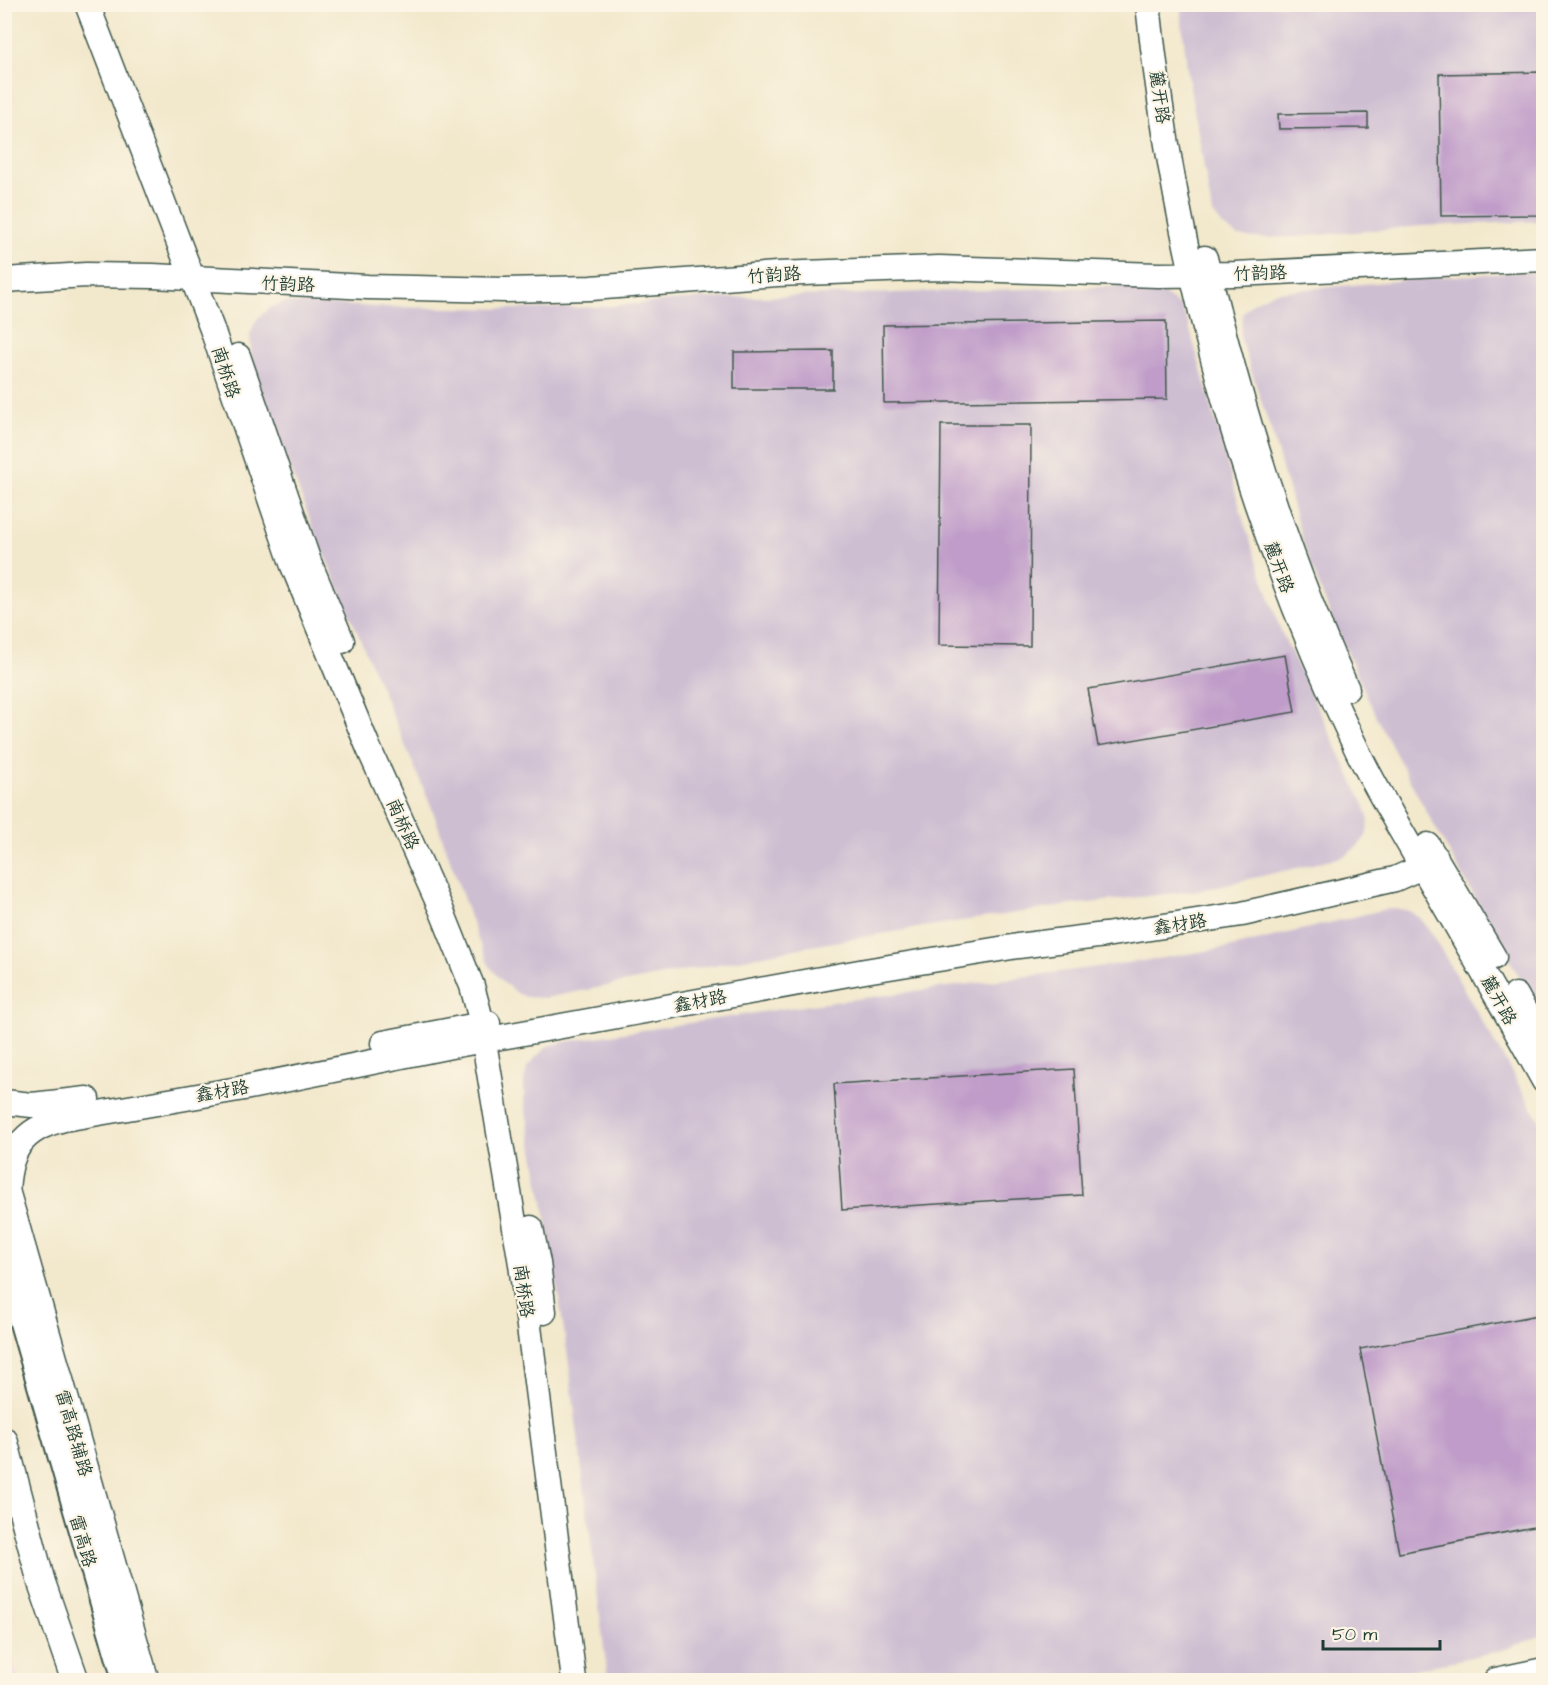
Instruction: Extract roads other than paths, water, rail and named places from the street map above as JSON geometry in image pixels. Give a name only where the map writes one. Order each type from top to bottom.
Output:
[{"type":"main road","name":"南桥路","points":[[87,4],[199,271]]},
{"type":"main road","name":"南桥路","points":[[105,4],[199,271],[292,566],[369,749],[441,909],[489,1031],[538,1263],[590,1680]]},
{"type":"main road","name":"麓开路","points":[[1148,4],[1160,104],[1176,197],[1282,523],[1312,606],[1346,688],[1408,811],[1425,855],[1544,1082]]},
{"type":"main road","name":"麓开路","points":[[1164,4],[1199,266]]},
{"type":"main road","name":"竹韵路","points":[[1199,266],[1300,257],[1544,243]]},
{"type":"main road","name":"竹韵路","points":[[4,280],[199,271],[592,273],[777,260],[940,254],[1199,266],[1351,270],[1544,259]]},
{"type":"main road","name":"竹韵路","points":[[4,265],[135,261],[199,271]]},
{"type":"main road","name":"麓开路","points":[[1425,855],[1544,1046]]},
{"type":"main road","name":"鑫材路","points":[[4,1102],[32,1105],[84,1099],[1017,946],[1242,914],[1395,879],[1425,855]]},
{"type":"main road","name":"南桥路","points":[[489,1031],[574,1680]]},
{"type":"main road","name":"鑫材路","points":[[6,1190],[10,1165],[21,1141],[31,1132],[52,1122],[244,1088],[489,1031]]},
{"type":"main road","name":"雷高路辅路","points":[[6,1190],[145,1680]]},
{"type":"main road","points":[[4,1441],[41,1581],[75,1680]]},
{"type":"main road","points":[[1496,1680],[1544,1670]]},
{"type":"street","name":"雷高路","points":[[4,1264],[124,1680]]},
{"type":"street","name":"雷高路","points":[[4,1296],[115,1680]]}]
